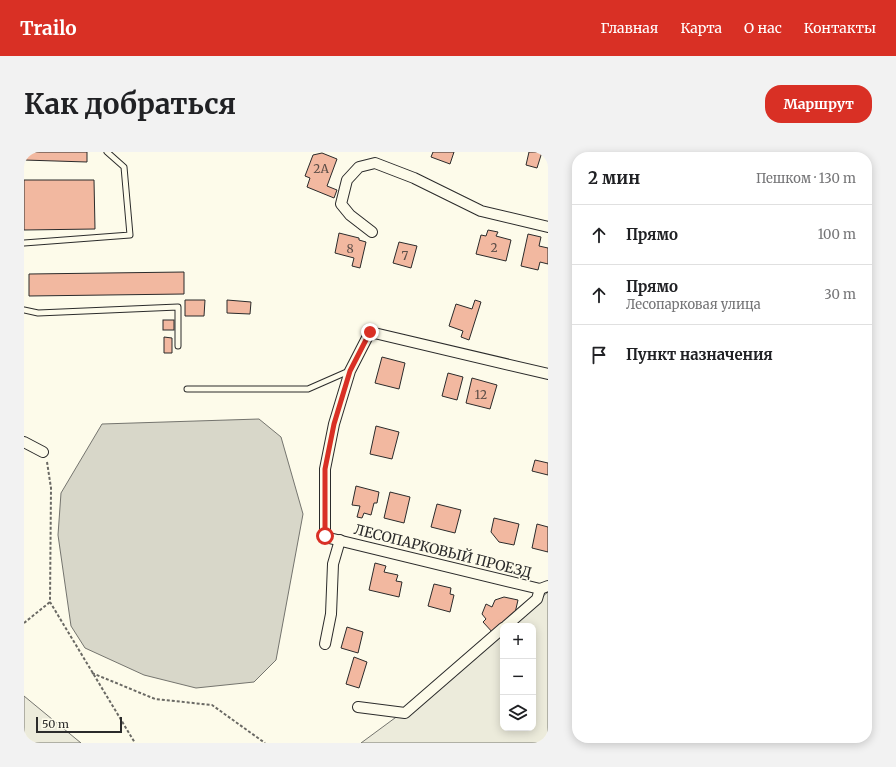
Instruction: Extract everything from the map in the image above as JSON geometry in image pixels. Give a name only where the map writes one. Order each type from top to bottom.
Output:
[{"type":"street","points":[[372,232],[340,204],[347,180],[359,167],[375,163],[414,178],[481,211],[548,227]]},
{"type":"street","points":[[350,371],[370,332],[548,374]]},
{"type":"street","name":"ЛЕСОПАРКОВЫЙ ПРОЕЗД","points":[[350,371],[334,424],[325,469],[325,536],[544,588],[537,599],[509,623]]},
{"type":"street","points":[[24,442],[43,452]]},
{"type":"street","name":"ЛЕСОПАРКОВЫЙ ПРОЕЗД","points":[[326,644],[331,614],[333,564],[340,540]]},
{"type":"street","points":[[358,707],[405,713],[500,631]]},
{"type":"lane","points":[[24,243],[130,235],[124,167],[107,152]]},
{"type":"lane","points":[[24,310],[38,313],[178,307],[178,346]]},
{"type":"lane","points":[[187,389],[308,389],[350,371]]},
{"type":"path","points":[[43,452],[48,464],[51,488],[50,602],[135,743]]},
{"type":"path","points":[[24,623],[50,602]]},
{"type":"path","points":[[92,673],[155,699],[212,705],[265,743]]},
{"type":"shaded area","points":[[259,419],[281,437],[303,514],[276,660],[254,682],[196,688],[144,675],[85,648],[71,626],[58,535],[61,493],[102,424]]},
{"type":"shaded area","points":[[548,592],[548,743],[361,743],[422,698],[500,633],[500,731],[536,731],[536,623],[511,623]]},
{"type":"shaded area","points":[[24,696],[81,743],[24,743]]},
{"type":"building","points":[[24,152],[87,152],[87,162],[24,160]]},
{"type":"building","points":[[433,152],[454,152],[450,164],[431,157]]},
{"type":"building","points":[[529,152],[542,152],[537,168],[526,165]]},
{"type":"building","points":[[322,153],[337,159],[327,186],[337,190],[334,198],[307,187],[310,178],[305,176],[313,155]]},
{"type":"building","points":[[24,180],[94,180],[95,229],[24,230]]},
{"type":"building","points":[[488,230],[498,232],[496,236],[511,240],[506,261],[476,254],[481,235],[486,236]]},
{"type":"building","points":[[339,233],[359,238],[359,240],[366,242],[360,268],[352,266],[354,258],[335,253]]},
{"type":"building","points":[[528,234],[541,237],[539,246],[548,248],[548,264],[540,262],[538,270],[521,266]]},
{"type":"building","points":[[399,242],[417,246],[411,268],[393,263]]},
{"type":"building","points":[[184,272],[184,294],[29,296],[29,274]]},
{"type":"building","points":[[185,300],[205,300],[204,316],[185,316]]},
{"type":"building","points":[[227,300],[251,302],[250,314],[227,313]]},
{"type":"building","points":[[475,300],[481,302],[469,340],[461,337],[463,331],[449,326],[456,304],[472,309]]},
{"type":"building","points":[[163,320],[174,320],[174,330],[163,330]]},
{"type":"building","points":[[164,337],[172,338],[172,353],[164,353]]},
{"type":"building","points":[[382,357],[405,363],[399,389],[375,383]]},
{"type":"building","points":[[448,373],[463,377],[457,400],[442,396]]},
{"type":"building","points":[[472,378],[497,385],[490,409],[466,403]]},
{"type":"building","points":[[376,426],[399,432],[392,459],[370,454]]},
{"type":"building","points":[[535,460],[548,463],[548,475],[532,471]]},
{"type":"building","points":[[356,486],[379,492],[377,503],[374,503],[371,515],[364,513],[362,518],[357,517],[360,506],[352,505]]},
{"type":"building","points":[[390,492],[410,497],[404,523],[384,518]]},
{"type":"building","points":[[437,504],[461,510],[455,533],[431,527]]},
{"type":"building","points":[[494,518],[519,524],[514,545],[499,542],[491,532]]},
{"type":"building","points":[[537,524],[548,527],[548,552],[532,548]]},
{"type":"building","points":[[375,563],[386,566],[384,572],[398,575],[396,581],[402,582],[399,597],[369,590]]},
{"type":"building","points":[[434,584],[451,588],[450,594],[454,595],[450,612],[428,606]]},
{"type":"building","points":[[504,597],[518,600],[515,613],[505,623],[500,623],[500,628],[494,634],[483,622],[486,619],[482,614],[486,604],[492,607],[495,600]]},
{"type":"building","points":[[347,627],[363,632],[358,653],[341,648]]},
{"type":"building","points":[[354,657],[367,662],[359,688],[346,684]]},
{"type":"route","points":[[325,536],[325,469],[334,424],[350,371],[370,332]]}]
